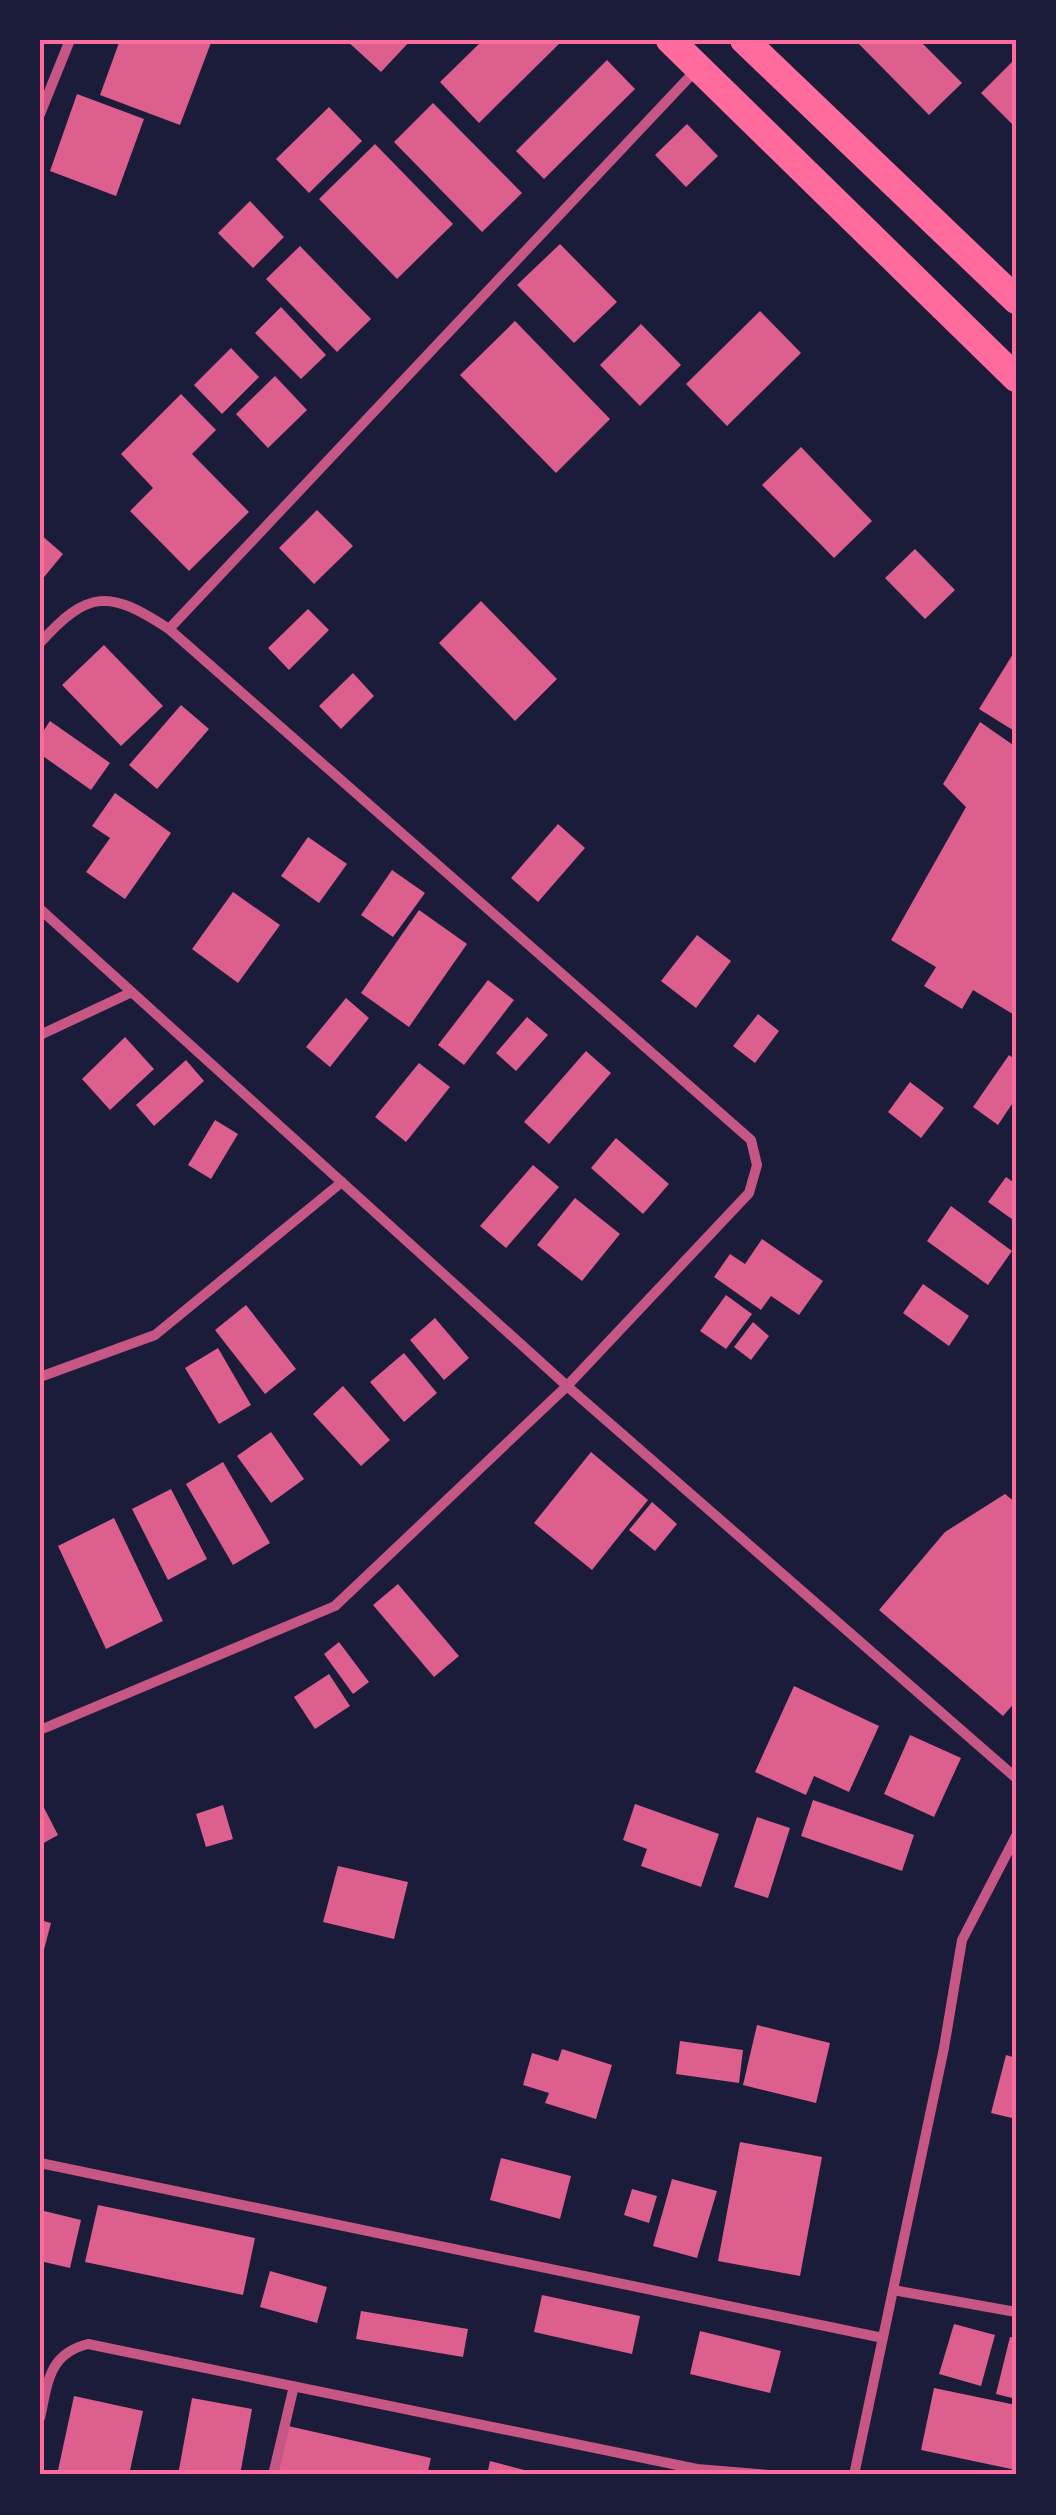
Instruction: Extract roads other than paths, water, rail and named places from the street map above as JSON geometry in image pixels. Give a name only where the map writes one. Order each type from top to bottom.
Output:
[{"type":"highway","points":[[670,40],[1016,378]]},
{"type":"highway","points":[[744,40],[1016,300]]},
{"type":"street","points":[[40,114],[70,40]]},
{"type":"street","points":[[168,629],[698,68]]},
{"type":"street","points":[[40,643],[62,619],[93,601],[132,604],[168,629],[751,1140],[758,1165],[749,1193],[568,1386],[335,1606],[40,1730]]},
{"type":"street","points":[[40,909],[568,1386],[1016,1778]]},
{"type":"street","points":[[40,1035],[132,992]]},
{"type":"street","points":[[40,1377],[156,1334],[342,1182]]},
{"type":"street","points":[[854,2475],[944,2048],[962,1940],[1016,1836]]},
{"type":"street","points":[[40,2163],[884,2338]]},
{"type":"street","points":[[894,2290],[1016,2312]]},
{"type":"street","points":[[40,2418],[51,2370],[68,2349],[88,2344],[697,2472],[770,2475]]},
{"type":"street","points":[[274,2475],[294,2386]]}]
